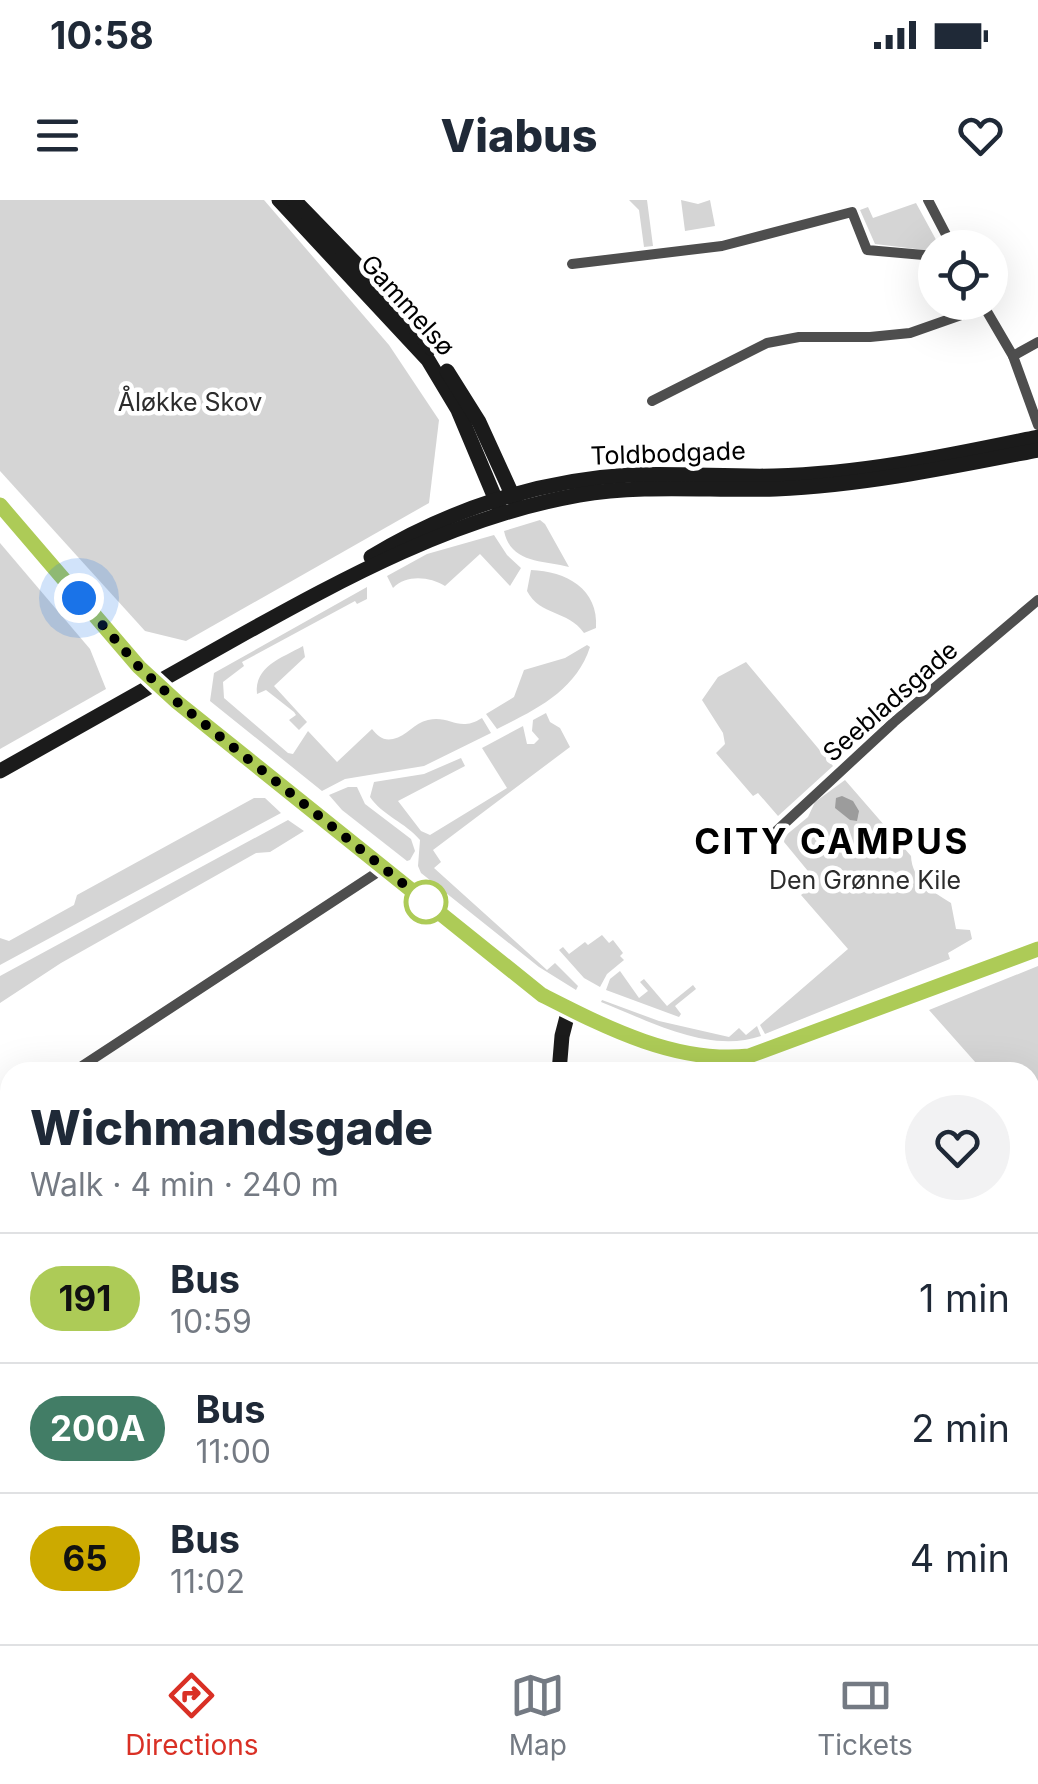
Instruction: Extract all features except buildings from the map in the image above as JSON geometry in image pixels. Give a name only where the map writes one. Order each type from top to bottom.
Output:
[{"type":"street","name":"Gammelsø","points":[[279,200],[428,360],[507,505]]},
{"type":"street","points":[[928,200],[944,230]]},
{"type":"street","name":"Gammelsø","points":[[302,203],[437,356],[478,422],[507,505]]},
{"type":"street","points":[[572,264],[722,246],[852,212],[867,250],[918,254]]},
{"type":"street","points":[[652,400],[767,343],[799,337],[910,333],[944,320]]},
{"type":"street","points":[[992,320],[1013,356],[1038,426]]},
{"type":"street","points":[[1013,356],[1038,342]]},
{"type":"street","name":"Toldbodgade","points":[[507,505],[577,482],[626,475],[774,476],[844,471],[1038,437]]},
{"type":"street","name":"Toldbodgade","points":[[0,771],[321,592],[414,531],[448,516],[626,489],[778,488],[858,482],[1038,450]]},
{"type":"street","points":[[0,505],[156,683],[542,995],[598,1025],[670,1049],[714,1056],[749,1056],[1038,949]]},
{"type":"street","name":"Seebladsgade","points":[[771,836],[894,722],[1038,600]]},
{"type":"street","points":[[88,1062],[384,868]]},
{"type":"street","points":[[560,1062],[569,1009]]},
{"type":"street","points":[[749,1056],[754,1062]]},
{"type":"green space","name":"Åløkke Skov","points":[[0,200],[264,200],[389,345],[439,420],[429,503],[186,641],[145,631],[0,471]]},
{"type":"green space","points":[[629,200],[647,200],[653,246],[644,247],[639,210]]},
{"type":"green space","points":[[681,200],[698,204],[710,200],[715,226],[685,231]]},
{"type":"green space","points":[[916,203],[931,230],[918,230],[918,249],[875,244],[860,210],[868,207],[873,218]]},
{"type":"green space","points":[[540,520],[569,567],[529,559],[513,550],[508,542],[504,531]]},
{"type":"green space","points":[[494,535],[521,568],[510,586],[480,554],[445,586],[419,578],[393,588],[387,576],[427,554]]},
{"type":"green space","points":[[0,543],[90,649],[106,689],[0,749]]},
{"type":"green space","points":[[531,570],[556,574],[578,585],[592,603],[596,628],[584,633],[570,620],[539,605],[527,591]]},
{"type":"green space","points":[[367,587],[367,599],[357,604],[355,601],[242,662],[244,666],[223,682],[224,698],[288,753],[293,754],[308,731],[337,762],[372,729],[389,739],[428,720],[467,724],[482,718],[491,733],[424,766],[345,779],[322,791],[210,701],[214,673]]},
{"type":"green space","points":[[587,645],[590,647],[584,662],[564,687],[497,729],[486,714],[514,697],[524,670],[565,658]]},
{"type":"green space","points":[[303,646],[305,657],[274,686],[307,722],[299,730],[289,720],[296,715],[294,712],[266,690],[257,694],[257,684],[271,664]]},
{"type":"green space","name":"Den Grønne Kile","points":[[746,662],[833,766],[778,816],[758,793],[753,796],[716,753],[725,744],[723,733],[702,700],[718,677]]},
{"type":"green space","points":[[546,713],[570,747],[433,850],[441,862],[434,868],[547,970],[555,963],[578,986],[576,990],[539,967],[421,873],[420,840],[370,797],[374,782],[424,774],[461,758],[465,766],[398,801],[421,831],[430,835],[507,788],[482,748],[523,726],[527,744],[534,744],[539,739],[532,731],[533,720]]},
{"type":"green space","name":"Den Grønne Kile","points":[[845,780],[911,856],[919,878],[951,903],[956,929],[970,930],[972,939],[948,953],[950,959],[765,1034],[760,1025],[848,949],[801,895],[817,882],[784,842],[785,836],[808,817],[815,802]]},
{"type":"green space","points":[[357,787],[365,804],[411,839],[415,851],[410,860],[342,810],[329,795]]},
{"type":"green space","points":[[254,798],[265,798],[281,813],[0,965],[0,938],[9,941],[74,905],[77,895]]},
{"type":"green space","points":[[288,820],[304,831],[270,852],[256,853],[61,963],[0,1003],[0,976]]},
{"type":"green space","points":[[602,935],[609,943],[613,940],[624,960],[607,974],[600,987],[584,978],[559,950],[563,947],[569,954]]},
{"type":"green space","points":[[1038,966],[1038,1062],[975,1062],[929,1010]]},
{"type":"green space","points":[[620,971],[639,998],[648,991],[640,982],[644,979],[667,1006],[693,985],[696,989],[675,1006],[679,1017],[606,990],[610,979]]},
{"type":"green space","points":[[602,1000],[659,1021],[729,1037],[739,1028],[746,1035],[757,1026],[761,1036],[721,1041],[700,1038],[659,1026]]},
{"type":"shaded area","points":[[842,796],[853,801],[859,811],[857,821],[835,808],[836,798]]},
{"type":"bus line","name":"191","points":[[0,505],[139,667],[177,702],[542,995],[598,1025],[670,1049],[731,1058],[749,1056],[1038,949]]},
{"type":"district","name":"CITY CAMPUS","points":[[832,841]]},
{"type":"route","points":[[79,598],[139,667],[177,702],[426,902]]}]
